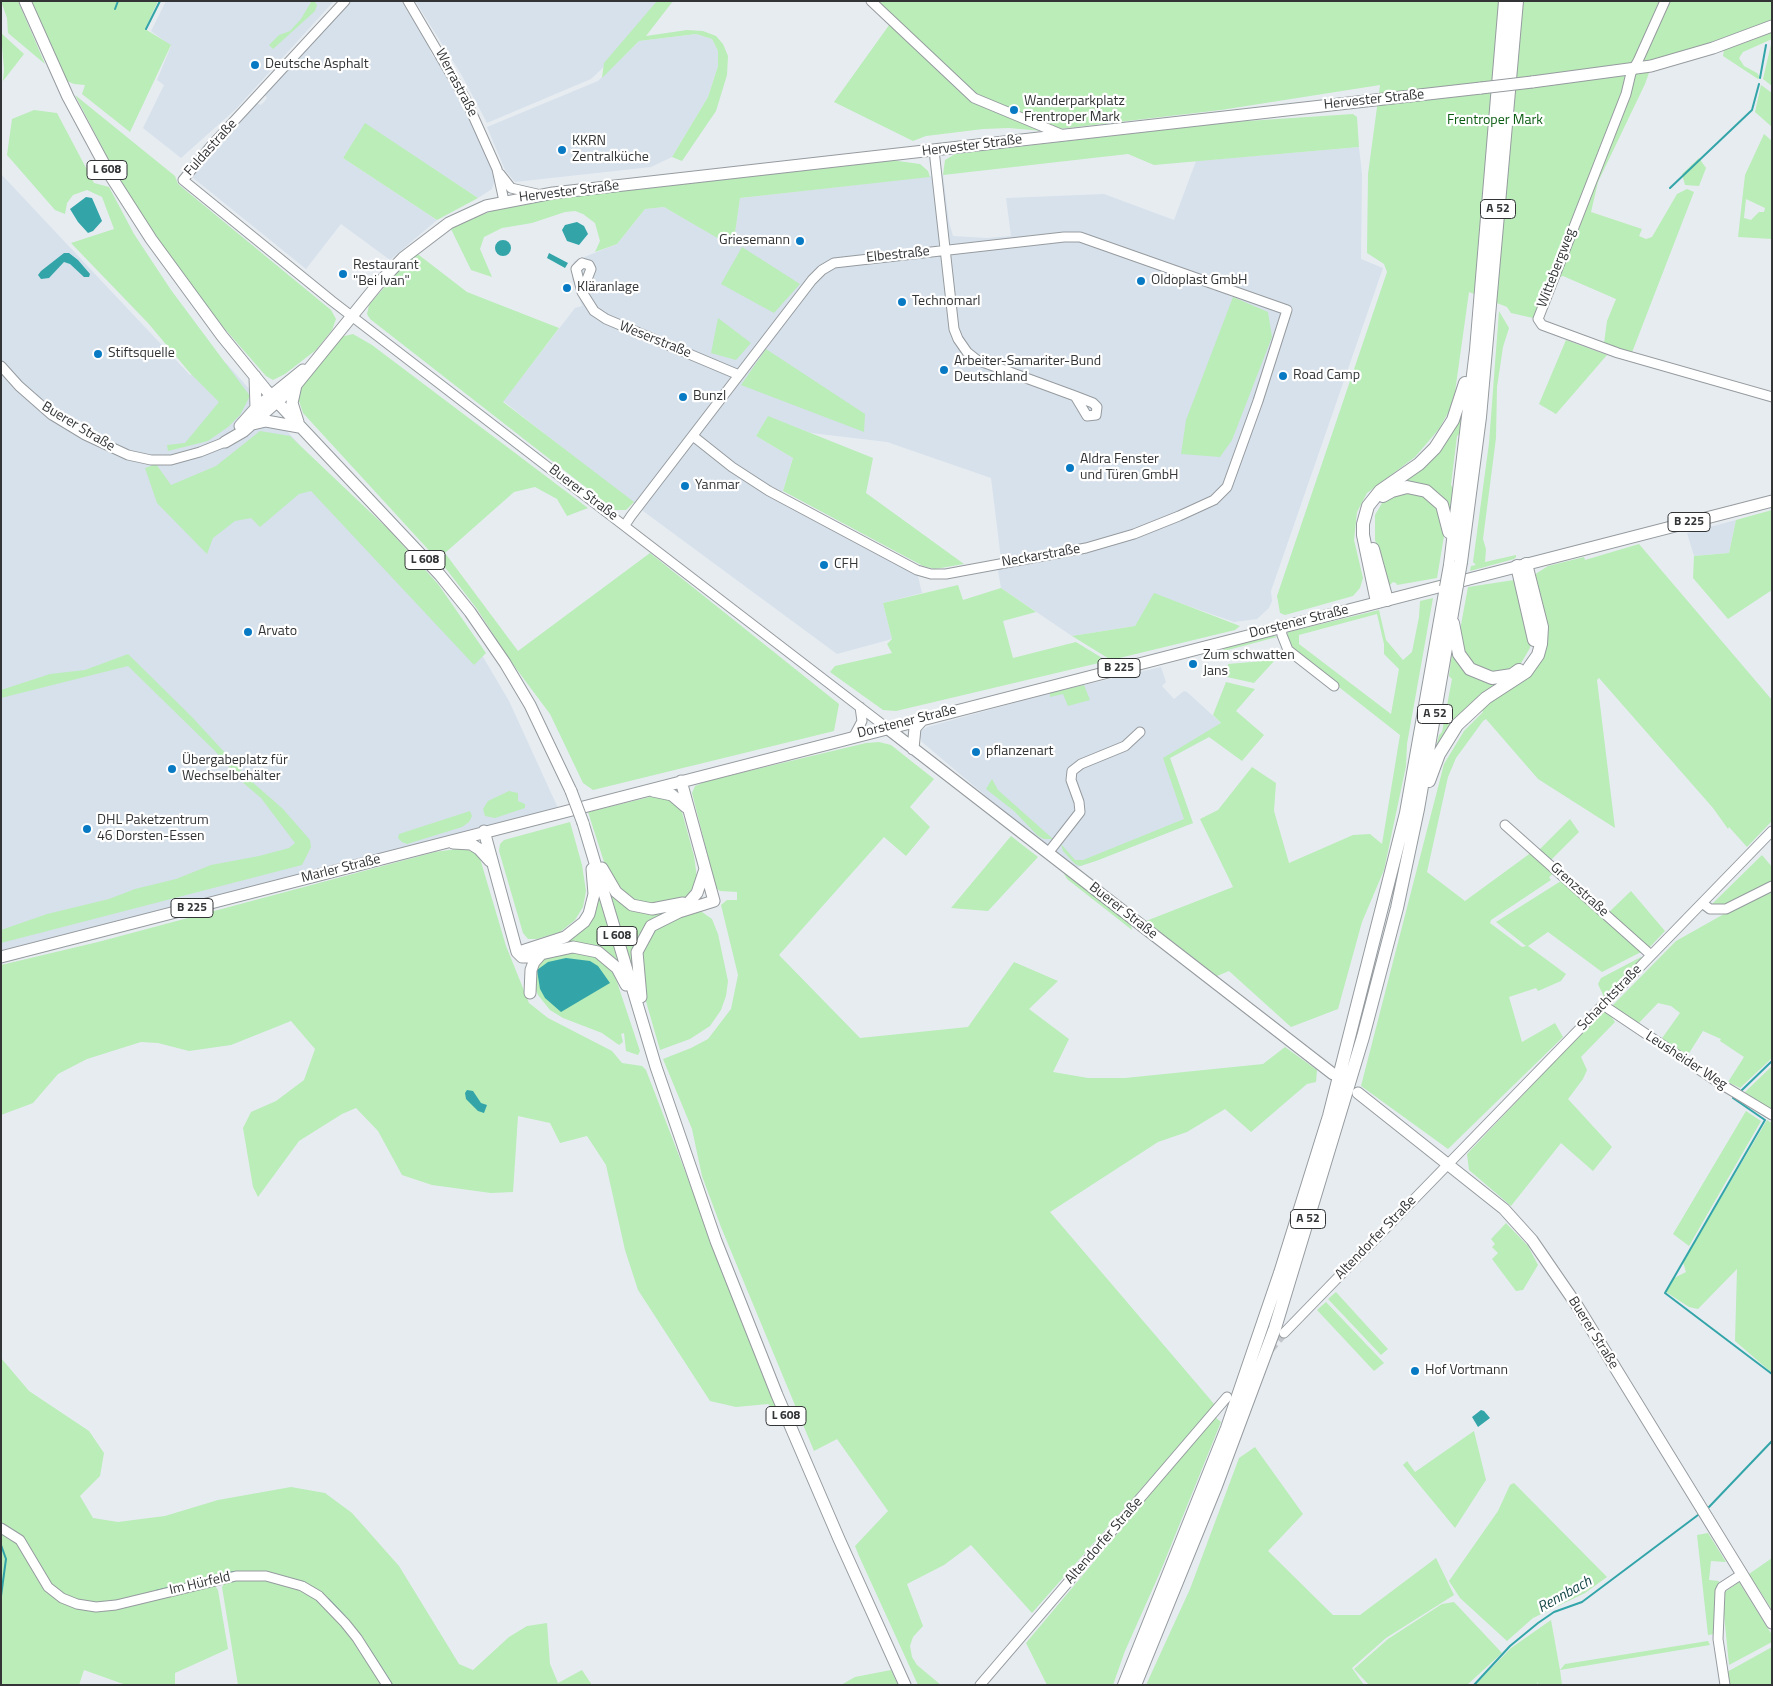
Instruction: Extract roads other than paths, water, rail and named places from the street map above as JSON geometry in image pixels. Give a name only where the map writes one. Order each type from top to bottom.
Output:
[{"type":"highway","name":"A 52","points":[[1455,563],[1450,550],[1476,350],[1505,1]]},
{"type":"highway","name":"A 52","points":[[1124,1685],[1227,1428],[1280,1273],[1329,1116],[1406,813],[1449,604],[1480,417],[1517,1]]},
{"type":"highway","points":[[1382,601],[1363,535],[1368,506],[1380,491],[1423,460],[1445,435],[1460,402],[1470,358],[1476,350]]},
{"type":"highway","points":[[1382,601],[1369,527],[1374,507],[1382,497],[1392,491],[1407,487],[1416,488],[1430,494],[1440,502],[1446,514],[1450,550]]},
{"type":"highway","points":[[1451,619],[1459,654],[1470,669],[1492,678],[1512,675],[1519,671],[1530,658],[1534,639],[1522,565]]},
{"type":"highway","points":[[1418,809],[1439,754],[1457,725],[1486,698],[1526,672],[1538,655],[1542,627],[1522,565]]},
{"type":"highway","name":"A 52","points":[[1136,1685],[1216,1486],[1275,1328],[1363,1037],[1397,908],[1418,809],[1451,619],[1449,604]]},
{"type":"main road","name":"L 608","points":[[26,1],[68,97],[110,175],[151,239],[207,316],[274,399],[440,575],[470,612],[505,663],[530,705],[571,791],[583,823],[656,1067],[695,1183],[754,1340],[839,1539],[905,1685]]},
{"type":"main road","name":"Hervester Straße","points":[[352,315],[396,264],[424,240],[457,218],[504,201],[540,195],[1481,88],[1632,69],[1673,61],[1772,26]]},
{"type":"main road","points":[[226,442],[250,426],[274,399],[315,362],[352,315]]},
{"type":"main road","points":[[251,372],[271,383],[294,381]]},
{"type":"main road","points":[[251,372],[256,408]]},
{"type":"main road","points":[[250,426],[266,421],[300,428],[292,403],[294,381]]},
{"type":"main road","points":[[226,442],[256,408],[274,399]]},
{"type":"main road","name":"Dorstener Straße","points":[[681,781],[1772,501]]},
{"type":"main road","points":[[913,748],[915,728],[923,719]]},
{"type":"main road","name":"Buerer Straße","points":[[886,728],[1333,1074]]},
{"type":"main road","points":[[681,781],[687,809],[714,901]]},
{"type":"main road","name":"Marler Straße","points":[[1,956],[681,781]]},
{"type":"main road","points":[[646,790],[672,795],[687,809]]},
{"type":"main road","points":[[484,831],[517,952],[522,957],[573,947],[598,952],[608,958],[623,978],[645,1031]]},
{"type":"main road","points":[[588,840],[613,888],[632,905],[652,909],[706,898],[714,901]]},
{"type":"main road","points":[[517,952],[565,937],[577,930],[587,918],[594,894],[588,840]]},
{"type":"main road","points":[[442,843],[471,844],[486,855],[492,865]]},
{"type":"main road","points":[[690,901],[697,893],[705,869]]},
{"type":"main road","points":[[645,1031],[637,968],[637,952],[643,938],[651,926],[666,917],[714,901]]},
{"type":"main road","points":[[530,993],[531,970],[534,962],[542,953]]},
{"type":"main road","name":"Buerer Straße","points":[[1358,1093],[1504,1209],[1551,1265],[1772,1623]]},
{"type":"street","name":"Fuldastraße","points":[[345,1],[211,146],[183,180],[239,227],[352,315]]},
{"type":"street","name":"Werrastraße","points":[[408,1],[466,100],[497,169],[504,201]]},
{"type":"street","points":[[871,1],[974,98],[1063,135]]},
{"type":"street","points":[[1632,69],[1638,62],[1665,1]]},
{"type":"street","name":"Wittebergweg","points":[[1632,69],[1619,111],[1538,319],[1539,322],[1582,341],[1629,357],[1772,397]]},
{"type":"street","points":[[934,150],[954,329],[958,339],[967,352],[977,360],[1075,396]]},
{"type":"street","name":"Werrastraße","points":[[497,169],[511,188],[540,195]]},
{"type":"street","name":"Elbestraße","points":[[625,525],[812,280],[827,266],[842,262],[946,250],[1064,237],[1080,237],[1287,310]]},
{"type":"street","name":"Weserstraße","points":[[582,292],[594,311],[606,319],[739,375]]},
{"type":"street","name":"Neckarstraße","points":[[692,436],[732,467],[769,491],[917,570],[931,574],[946,574],[1086,548],[1134,534],[1179,516],[1214,500],[1227,487],[1261,392],[1287,310]]},
{"type":"street","name":"Buerer Straße","points":[[352,315],[886,728]]},
{"type":"street","name":"Buerer Straße","points":[[1,366],[18,386],[62,421],[128,455],[151,460],[171,460],[226,442]]},
{"type":"street","points":[[1,379],[18,386]]},
{"type":"street","points":[[1281,627],[1288,650],[1334,686]]},
{"type":"street","points":[[854,736],[862,721],[860,707]]},
{"type":"street","points":[[1048,853],[1080,812],[1079,802],[1071,780],[1072,771],[1081,764],[1125,746],[1140,732]]},
{"type":"street","name":"Grenzstraße","points":[[1505,825],[1651,955]]},
{"type":"street","name":"Schachtstraße","points":[[1447,1165],[1772,831]]},
{"type":"street","points":[[1702,903],[1710,909],[1726,909],[1772,886]]},
{"type":"street","name":"Leusheider Weg","points":[[1602,1005],[1719,1083],[1772,1115]]},
{"type":"street","name":"Altendorfer Straße","points":[[1284,1333],[1447,1165]]},
{"type":"street","name":"Altendorfer Straße","points":[[980,1685],[1227,1396]]},
{"type":"street","name":"Im Hürfeld","points":[[1,1528],[20,1540],[48,1587],[62,1598],[77,1604],[96,1607],[116,1604],[236,1576],[266,1576],[302,1586],[319,1596],[358,1638],[387,1685]]},
{"type":"street","points":[[1725,1685],[1718,1639],[1720,1591],[1722,1587],[1742,1574]]},
{"type":"water","points":[[86,197],[92,198],[102,221],[93,231],[88,233],[70,209]]},
{"type":"water","points":[[577,222],[584,226],[588,234],[579,245],[567,241],[562,230],[565,225]]},
{"type":"water","points":[[500,240],[506,240],[511,245],[509,254],[500,256],[495,251],[495,245]]},
{"type":"water","points":[[64,253],[69,253],[78,260],[90,274],[89,277],[84,277],[70,264],[64,262],[49,278],[41,279],[38,275],[41,271]]},
{"type":"water","points":[[549,253],[568,263],[565,268],[547,258]]},
{"type":"water","points":[[566,958],[590,961],[598,966],[610,983],[561,1012],[545,998],[540,989],[537,970],[548,962]]},
{"type":"water","points":[[467,1090],[473,1091],[481,1103],[487,1105],[484,1113],[478,1111],[466,1099],[465,1093]]},
{"type":"water","points":[[1481,1410],[1490,1418],[1478,1427],[1472,1417]]},
{"type":"waterway","points":[[115,9],[118,1]]},
{"type":"waterway","points":[[146,29],[160,1]]},
{"type":"waterway","points":[[1760,78],[1766,45]]},
{"type":"waterway","points":[[1670,188],[1752,110],[1759,84]]},
{"type":"waterway","points":[[1742,1090],[1772,1061]]},
{"type":"waterway","points":[[1735,1096],[1733,1098],[1765,1120],[1665,1293],[1772,1374]]},
{"type":"waterway","name":"Rennbach","points":[[1709,1507],[1772,1441]]},
{"type":"waterway","name":"Rennbach","points":[[1474,1685],[1510,1646],[1538,1623],[1554,1612],[1582,1602],[1698,1515]]},
{"type":"waterway","points":[[1,1545],[6,1559],[1,1596]]},
{"type":"waterway","points":[[156,1591],[234,1572]]},
{"type":"waterway","points":[[239,1572],[259,1572]]},
{"type":"waterway","points":[[328,1599],[345,1617]]},
{"type":"waterway","points":[[369,1649],[392,1685]]},
{"type":"tunnel","points":[[1269,1350],[1284,1333]]},
{"type":"place","name":"Deutsche Asphalt","points":[[255,65]]},
{"type":"place","name":"Wanderparkplatz Frentroper Mark","points":[[1014,110]]},
{"type":"place","name":"KKRN Zentralküche","points":[[562,150]]},
{"type":"place","name":"Griesemann","points":[[800,241]]},
{"type":"place","name":"Restaurant \"Bei Ivan\"","points":[[343,274]]},
{"type":"place","name":"Oldoplast GmbH","points":[[1141,281]]},
{"type":"place","name":"Kläranlage","points":[[567,288]]},
{"type":"place","name":"Technomarl","points":[[902,302]]},
{"type":"place","name":"Stiftsquelle","points":[[98,354]]},
{"type":"place","name":"Arbeiter-Samariter-Bund Deutschland","points":[[944,370]]},
{"type":"place","name":"Road Camp","points":[[1283,376]]},
{"type":"place","name":"Bunzl","points":[[683,397]]},
{"type":"place","name":"Aldra Fenster und Türen GmbH","points":[[1070,468]]},
{"type":"place","name":"Yanmar","points":[[685,486]]},
{"type":"place","name":"CFH","points":[[824,565]]},
{"type":"place","name":"Arvato","points":[[248,632]]},
{"type":"place","name":"Zum schwatten Jans","points":[[1193,664]]},
{"type":"place","name":"pflanzenart","points":[[976,752]]},
{"type":"place","name":"Übergabeplatz für Wechselbehälter","points":[[172,769]]},
{"type":"place","name":"DHL Paketzentrum 46 Dorsten-Essen","points":[[87,829]]},
{"type":"place","name":"Hof Vortmann","points":[[1415,1371]]},
{"type":"park label","name":"Frentroper Mark","points":[[1495,121]]}]
